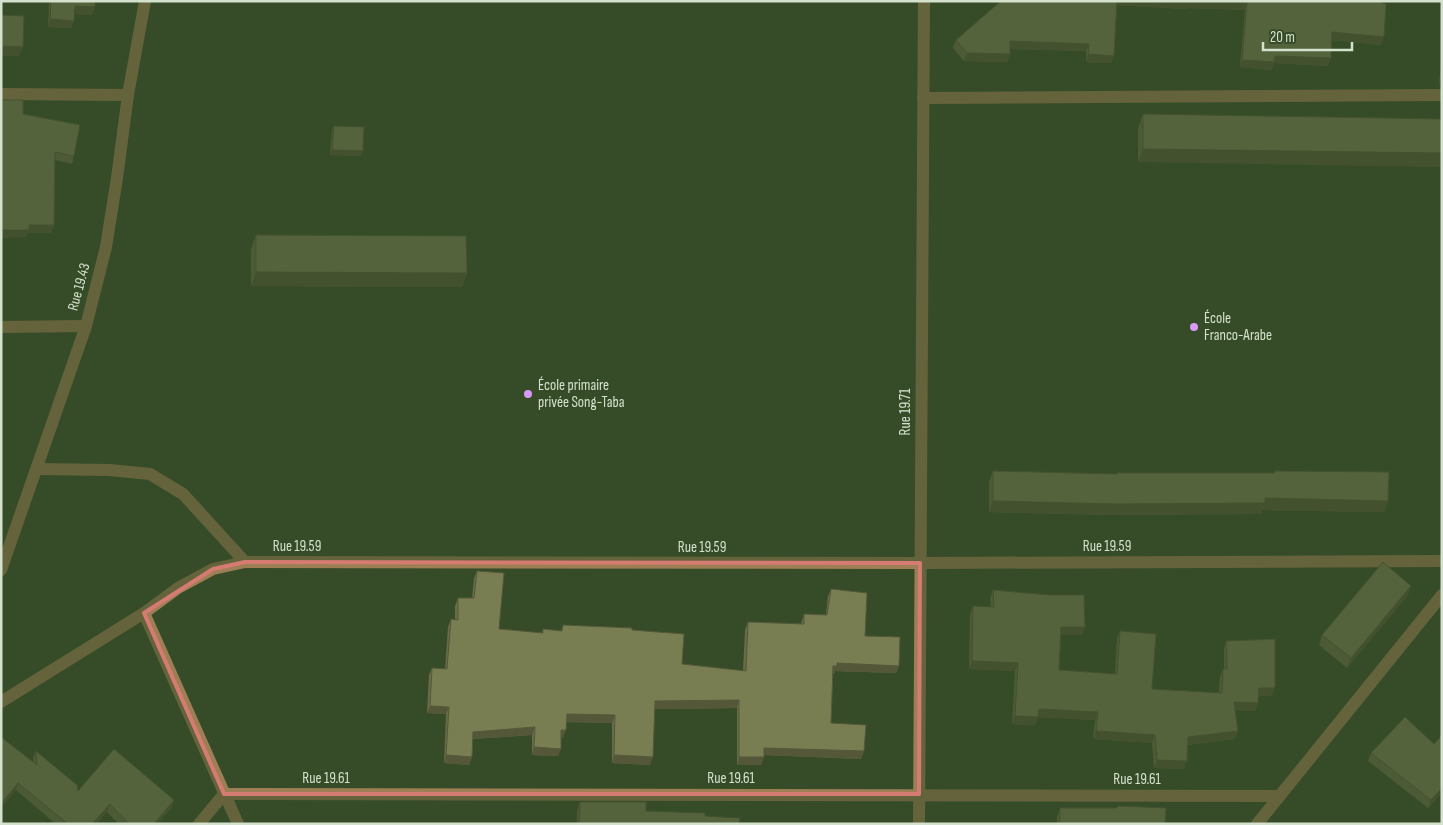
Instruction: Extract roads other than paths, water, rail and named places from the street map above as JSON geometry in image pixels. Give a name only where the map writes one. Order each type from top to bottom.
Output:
[{"type":"street","name":"Rue 19.43","points":[[1,570],[86,326],[106,248],[128,95],[145,1]]},
{"type":"street","name":"Rue 19.71","points":[[918,824],[924,1]]},
{"type":"street","points":[[1,94],[128,95]]},
{"type":"street","points":[[923,98],[1442,95]]},
{"type":"street","points":[[1,327],[86,326]]},
{"type":"street","points":[[37,469],[109,470],[150,474],[183,494],[245,562]]},
{"type":"street","name":"Rue 19.59","points":[[1,702],[144,614],[178,588],[213,569],[245,562],[920,564],[1442,561]]},
{"type":"street","points":[[1257,824],[1442,595]]},
{"type":"street","points":[[144,614],[238,824]]},
{"type":"street","points":[[199,824],[224,794]]},
{"type":"street","name":"Rue 19.61","points":[[224,794],[1278,796]]},
{"type":"place","name":"École Franco-Arabe","points":[[1194,327]]},
{"type":"place","name":"École primaire privée Song-Taba","points":[[528,394]]}]
